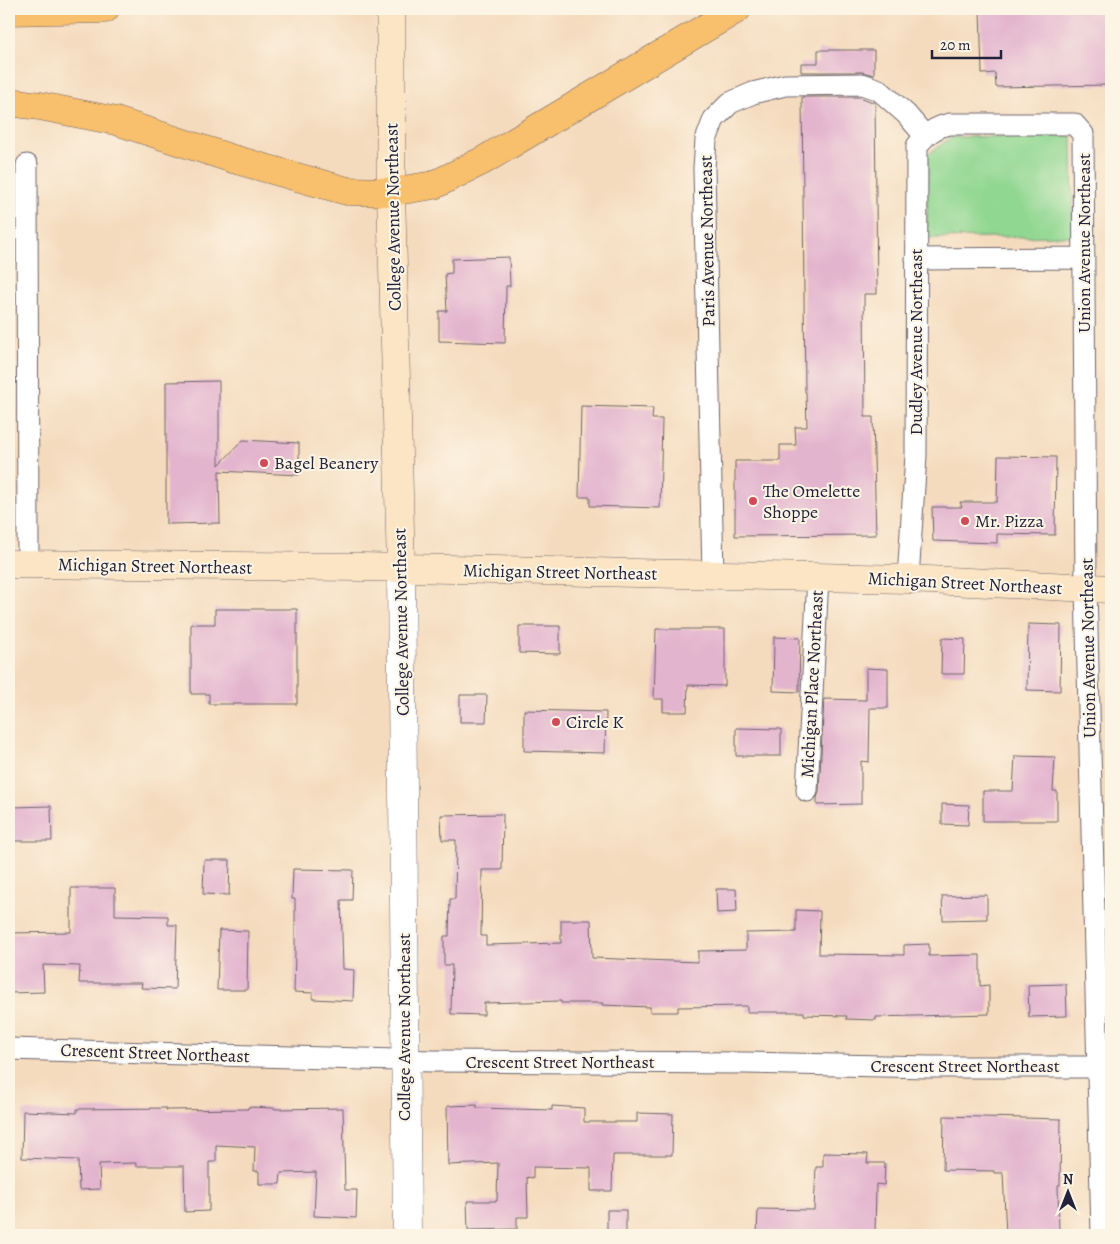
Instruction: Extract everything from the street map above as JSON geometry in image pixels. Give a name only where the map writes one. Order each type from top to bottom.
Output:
[{"type":"highway","points":[[9,11],[105,9]]},
{"type":"highway","points":[[9,102],[116,121],[233,159],[347,191],[391,192],[434,185],[484,160],[737,9]]},
{"type":"main road","name":"College Avenue Northeast","points":[[391,17],[391,192],[401,568]]},
{"type":"main road","name":"Michigan Street Northeast","points":[[18,564],[401,568],[908,578],[1098,589]]},
{"type":"street","name":"Paris Avenue Northeast","points":[[713,575],[704,168],[706,140],[714,119],[730,103],[753,93],[785,84],[862,84],[879,90],[893,101],[924,136]]},
{"type":"street","name":"Union Avenue Northeast","points":[[924,136],[937,127],[950,124],[1074,124],[1083,134],[1084,258],[1098,589],[1105,1067],[1102,1235]]},
{"type":"street","name":"Dudley Avenue Northeast","points":[[908,578],[916,455],[917,146],[924,136]]},
{"type":"street","points":[[18,564],[27,165]]},
{"type":"street","points":[[916,258],[1084,258]]},
{"type":"street","name":"College Avenue Northeast","points":[[401,568],[407,1235]]},
{"type":"street","name":"Michigan Place Northeast","points":[[807,792],[818,577]]},
{"type":"street","name":"Crescent Street Northeast","points":[[9,1048],[404,1060],[745,1063],[929,1068],[1105,1067]]},
{"type":"green space","points":[[1072,136],[1073,236],[927,238],[928,154],[952,137]]},
{"type":"building","points":[[980,9],[1111,9],[1111,85],[996,87],[995,73],[982,74]]},
{"type":"building","points":[[818,50],[874,50],[874,75],[862,72],[801,72],[801,63],[818,63]]},
{"type":"building","points":[[802,97],[860,97],[875,103],[877,294],[864,294],[865,417],[873,417],[876,535],[735,536],[735,461],[780,461],[780,445],[796,445],[795,427],[807,427]]},
{"type":"building","points":[[509,257],[510,286],[506,286],[505,343],[439,341],[439,311],[447,311],[445,274],[452,273],[452,259]]},
{"type":"building","points":[[219,381],[219,465],[243,440],[299,443],[299,475],[219,471],[220,523],[166,524],[166,382]]},
{"type":"building","points":[[581,406],[653,408],[652,419],[662,419],[660,508],[590,506],[590,497],[579,497]]},
{"type":"building","points":[[998,456],[1056,457],[1055,535],[997,534],[997,543],[933,541],[932,507],[962,507],[960,502],[997,502]]},
{"type":"building","points":[[215,609],[297,609],[297,704],[209,704],[209,694],[191,694],[191,624],[215,624]]},
{"type":"building","points":[[1028,624],[1061,625],[1060,691],[1027,690]]},
{"type":"building","points":[[519,626],[560,626],[560,654],[519,653]]},
{"type":"building","points":[[656,629],[725,629],[725,686],[688,685],[687,712],[663,712],[663,699],[654,699]]},
{"type":"building","points":[[774,637],[800,638],[799,692],[773,691]]},
{"type":"building","points":[[942,638],[965,639],[964,674],[941,674]]},
{"type":"building","points":[[866,668],[888,669],[888,708],[870,708],[869,762],[861,761],[861,804],[817,805],[824,699],[866,700]]},
{"type":"building","points":[[460,695],[487,695],[486,722],[460,722]]},
{"type":"building","points":[[524,710],[606,712],[605,753],[524,751]]},
{"type":"building","points":[[736,728],[781,729],[781,756],[736,756]]},
{"type":"building","points":[[1015,756],[1055,757],[1053,791],[1057,791],[1057,821],[983,821],[983,791],[1013,791]]},
{"type":"building","points":[[942,804],[969,805],[968,825],[942,824]]},
{"type":"building","points":[[51,806],[52,841],[13,841],[12,807]]},
{"type":"building","points":[[503,814],[502,870],[482,870],[481,936],[486,936],[486,945],[561,943],[561,920],[591,920],[592,958],[698,962],[698,951],[746,950],[746,933],[796,932],[796,910],[820,911],[819,954],[904,955],[904,945],[929,944],[929,956],[980,955],[980,986],[989,985],[989,1014],[876,1017],[876,1020],[846,1019],[847,1016],[804,1015],[804,1012],[747,1012],[747,1006],[678,1007],[678,1012],[650,1012],[650,1007],[602,1005],[603,1003],[561,1003],[561,1001],[484,1003],[484,1015],[451,1014],[452,965],[444,965],[444,936],[449,936],[450,899],[455,899],[456,840],[442,840],[441,815]]},
{"type":"building","points":[[204,860],[230,860],[229,895],[203,894]]},
{"type":"building","points":[[293,869],[353,870],[352,900],[341,900],[343,969],[354,970],[353,1001],[313,999],[313,993],[294,992],[295,899],[292,899]]},
{"type":"building","points":[[71,888],[115,888],[115,915],[168,916],[168,925],[177,925],[175,989],[141,988],[142,983],[79,983],[80,966],[43,965],[44,992],[9,993],[9,933],[71,932]]},
{"type":"building","points":[[716,889],[736,889],[737,912],[717,913]]},
{"type":"building","points":[[987,895],[987,919],[943,920],[942,896]]},
{"type":"building","points":[[219,930],[248,931],[247,990],[217,990]]},
{"type":"building","points":[[1066,984],[1067,1016],[1029,1017],[1028,985]]},
{"type":"building","points":[[477,1105],[477,1108],[552,1110],[552,1106],[584,1108],[584,1122],[637,1122],[637,1113],[673,1114],[672,1155],[613,1155],[612,1191],[591,1191],[591,1168],[533,1167],[533,1178],[527,1177],[528,1217],[517,1217],[517,1229],[468,1230],[467,1201],[497,1201],[498,1163],[448,1165],[447,1106]]},
{"type":"building","points":[[248,1107],[275,1109],[343,1108],[345,1190],[357,1190],[356,1218],[314,1216],[316,1172],[281,1173],[280,1184],[259,1184],[259,1171],[254,1171],[255,1147],[216,1145],[216,1162],[209,1162],[209,1211],[185,1212],[184,1166],[136,1166],[136,1163],[99,1164],[100,1189],[79,1190],[78,1160],[22,1158],[23,1111],[77,1113],[77,1109],[166,1108],[166,1110],[248,1109]]},
{"type":"building","points":[[944,1116],[1061,1119],[1060,1185],[1058,1185],[1059,1235],[1006,1235],[1003,1173],[994,1173],[994,1171],[943,1170]]},
{"type":"building","points":[[823,1153],[868,1154],[867,1163],[885,1163],[884,1185],[876,1184],[875,1235],[757,1235],[758,1209],[814,1210],[816,1167],[823,1167]]},
{"type":"building","points":[[607,1210],[626,1210],[626,1235],[607,1235]]},
{"type":"place","name":"Bagel Beanery","points":[[264,463]]},
{"type":"place","name":"The Omelette Shoppe","points":[[753,501]]},
{"type":"place","name":"Mr. Pizza","points":[[965,521]]},
{"type":"place","name":"Circle K","points":[[556,722]]}]
